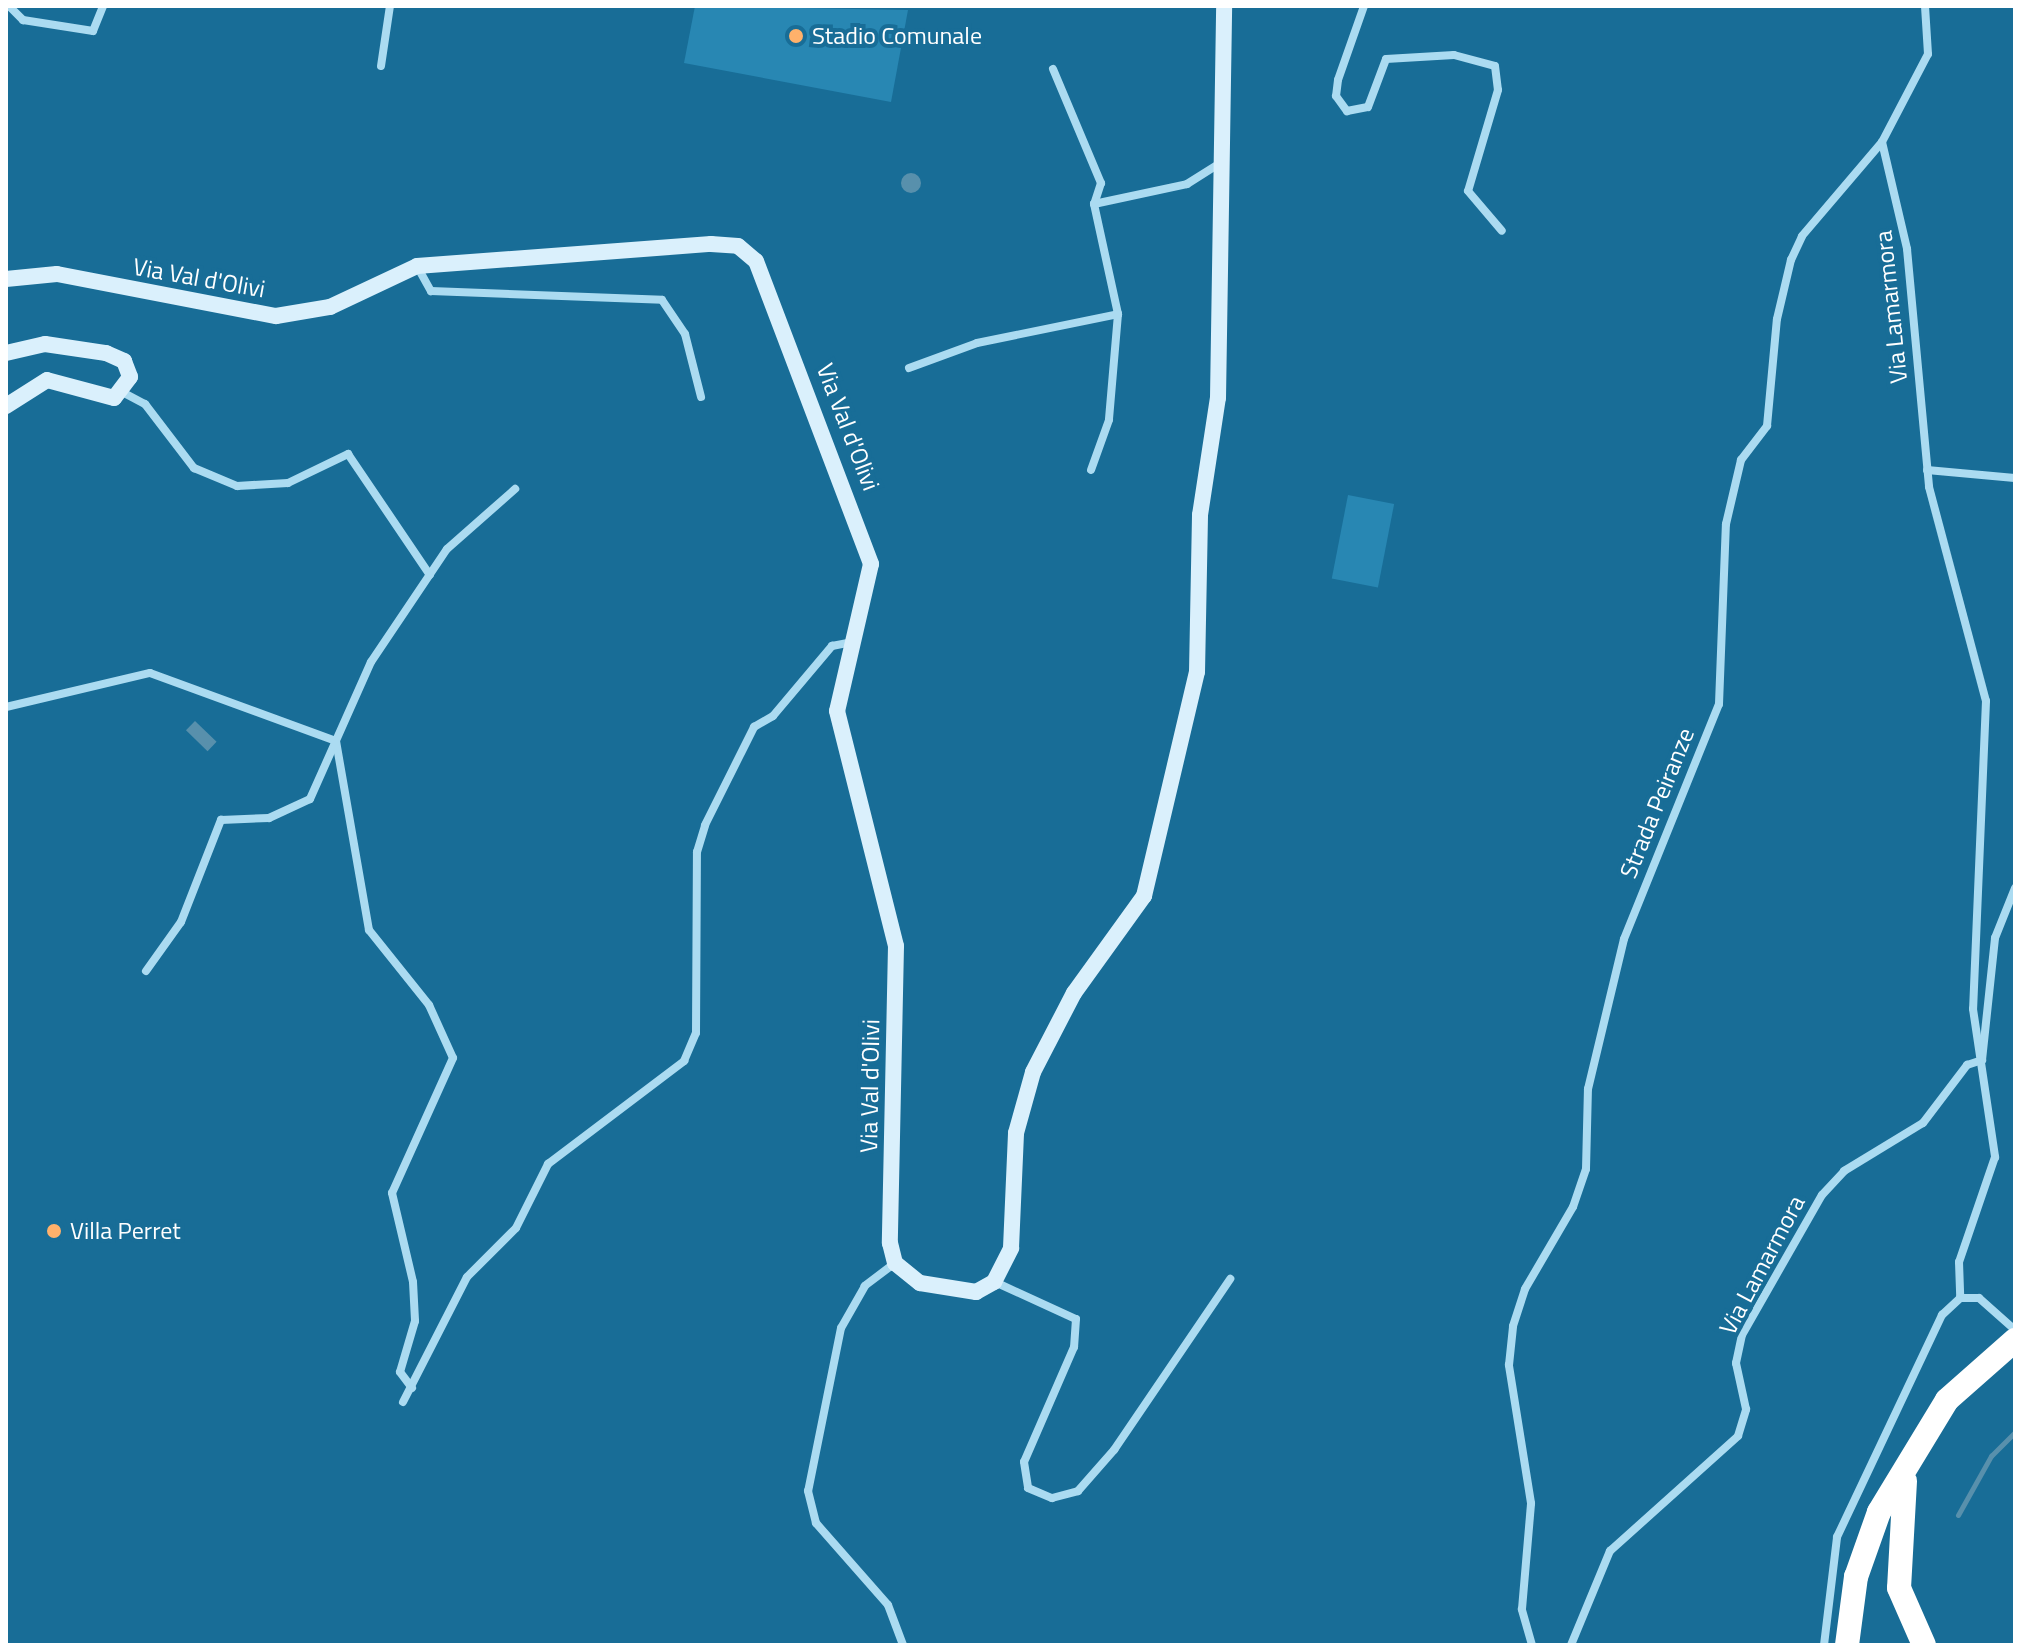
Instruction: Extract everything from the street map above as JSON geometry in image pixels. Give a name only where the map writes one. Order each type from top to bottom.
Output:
[{"type":"highway","points":[[1847,1645],[1865,1545],[1947,1400],[2015,1340]]},
{"type":"highway","points":[[1910,1464],[1895,1559],[1899,1588],[1924,1645]]},
{"type":"street","points":[[9,6],[23,20],[93,31],[103,6]]},
{"type":"street","points":[[381,66],[390,6]]},
{"type":"street","points":[[903,1645],[888,1605],[816,1523],[808,1491],[841,1328],[865,1286],[895,1263],[947,1293],[976,1292],[994,1282],[1011,1248],[1022,1098],[1074,993],[1144,896],[1197,672],[1200,515],[1218,398],[1224,6]]},
{"type":"street","points":[[1364,6],[1338,80],[1336,96],[1347,111],[1368,107],[1386,59],[1454,55],[1495,66],[1498,90],[1468,191],[1502,231]]},
{"type":"street","name":"Strada Peiranze","points":[[1532,1645],[1522,1609],[1531,1503],[1509,1365],[1513,1326],[1586,1169],[1588,1089],[1624,939],[1719,704],[1726,524],[1741,460],[1767,426],[1777,319],[1791,260],[1802,236],[1882,142],[1928,54],[1925,6]]},
{"type":"street","points":[[1053,69],[1101,183],[1094,204],[1118,314],[1109,420],[1091,470]]},
{"type":"street","name":"Via Lamarmora","points":[[1882,142],[1907,249],[1927,470],[1986,701],[1973,1009],[1995,1157],[1959,1262],[1960,1298]]},
{"type":"street","points":[[1094,204],[1187,184],[1222,163]]},
{"type":"street","name":"Via Val d'Olivi","points":[[6,279],[57,274],[276,316],[330,307],[417,266],[711,244],[748,252],[764,274],[869,550],[871,579],[853,642],[838,726],[896,946],[889,1228],[895,1263]]},
{"type":"street","points":[[417,266],[431,291],[557,290],[662,300],[685,334],[701,397]]},
{"type":"street","points":[[909,368],[977,343],[1118,314]]},
{"type":"street","points":[[6,353],[45,344],[118,356],[129,371],[124,393]]},
{"type":"street","points":[[6,406],[47,380],[104,399],[124,393],[145,404],[194,468],[237,486],[288,483],[348,454],[430,575]]},
{"type":"street","points":[[1927,470],[2015,478]]},
{"type":"street","points":[[146,971],[181,922],[221,820],[269,818],[310,799],[371,662],[430,575],[475,519],[515,489]]},
{"type":"street","points":[[403,1402],[467,1277],[516,1228],[548,1164],[684,1061],[696,1033],[697,852],[705,825],[754,727],[773,716],[832,646],[853,642]]},
{"type":"street","points":[[6,707],[150,673],[336,741]]},
{"type":"street","points":[[336,741],[369,930],[429,1005],[453,1058],[392,1193],[413,1282],[415,1321],[400,1372],[412,1388]]},
{"type":"street","name":"Via Lamarmora","points":[[1982,1060],[1995,938],[2015,888]]},
{"type":"street","name":"Via Lamarmora","points":[[1571,1645],[1610,1551],[1738,1436],[1746,1409],[1736,1363],[1742,1335],[1822,1195],[1844,1171],[1923,1123],[1967,1065],[1982,1060]]},
{"type":"street","points":[[994,1282],[1076,1319],[1074,1347],[1024,1462],[1028,1488],[1052,1498],[1078,1491],[1114,1450],[1230,1279]]},
{"type":"street","points":[[1824,1645],[1837,1537],[1942,1315],[1960,1298],[1992,1303],[2015,1330]]},
{"type":"shaded area","name":"Stadio Comunale","points":[[695,6],[908,10],[891,102],[684,63]]},
{"type":"shaded area","points":[[911,173],[918,176],[921,183],[918,190],[911,193],[904,190],[901,183],[904,176]]},
{"type":"shaded area","points":[[1348,495],[1394,504],[1378,587],[1332,578]]},
{"type":"shaded area","points":[[195,721],[217,742],[208,751],[186,730]]},
{"type":"waterway","points":[[1958,1515],[1991,1456],[2015,1432]]},
{"type":"place","name":"Stadio Comunale","points":[[796,36]]},
{"type":"place","name":"Villa Perret","points":[[54,1231]]}]
